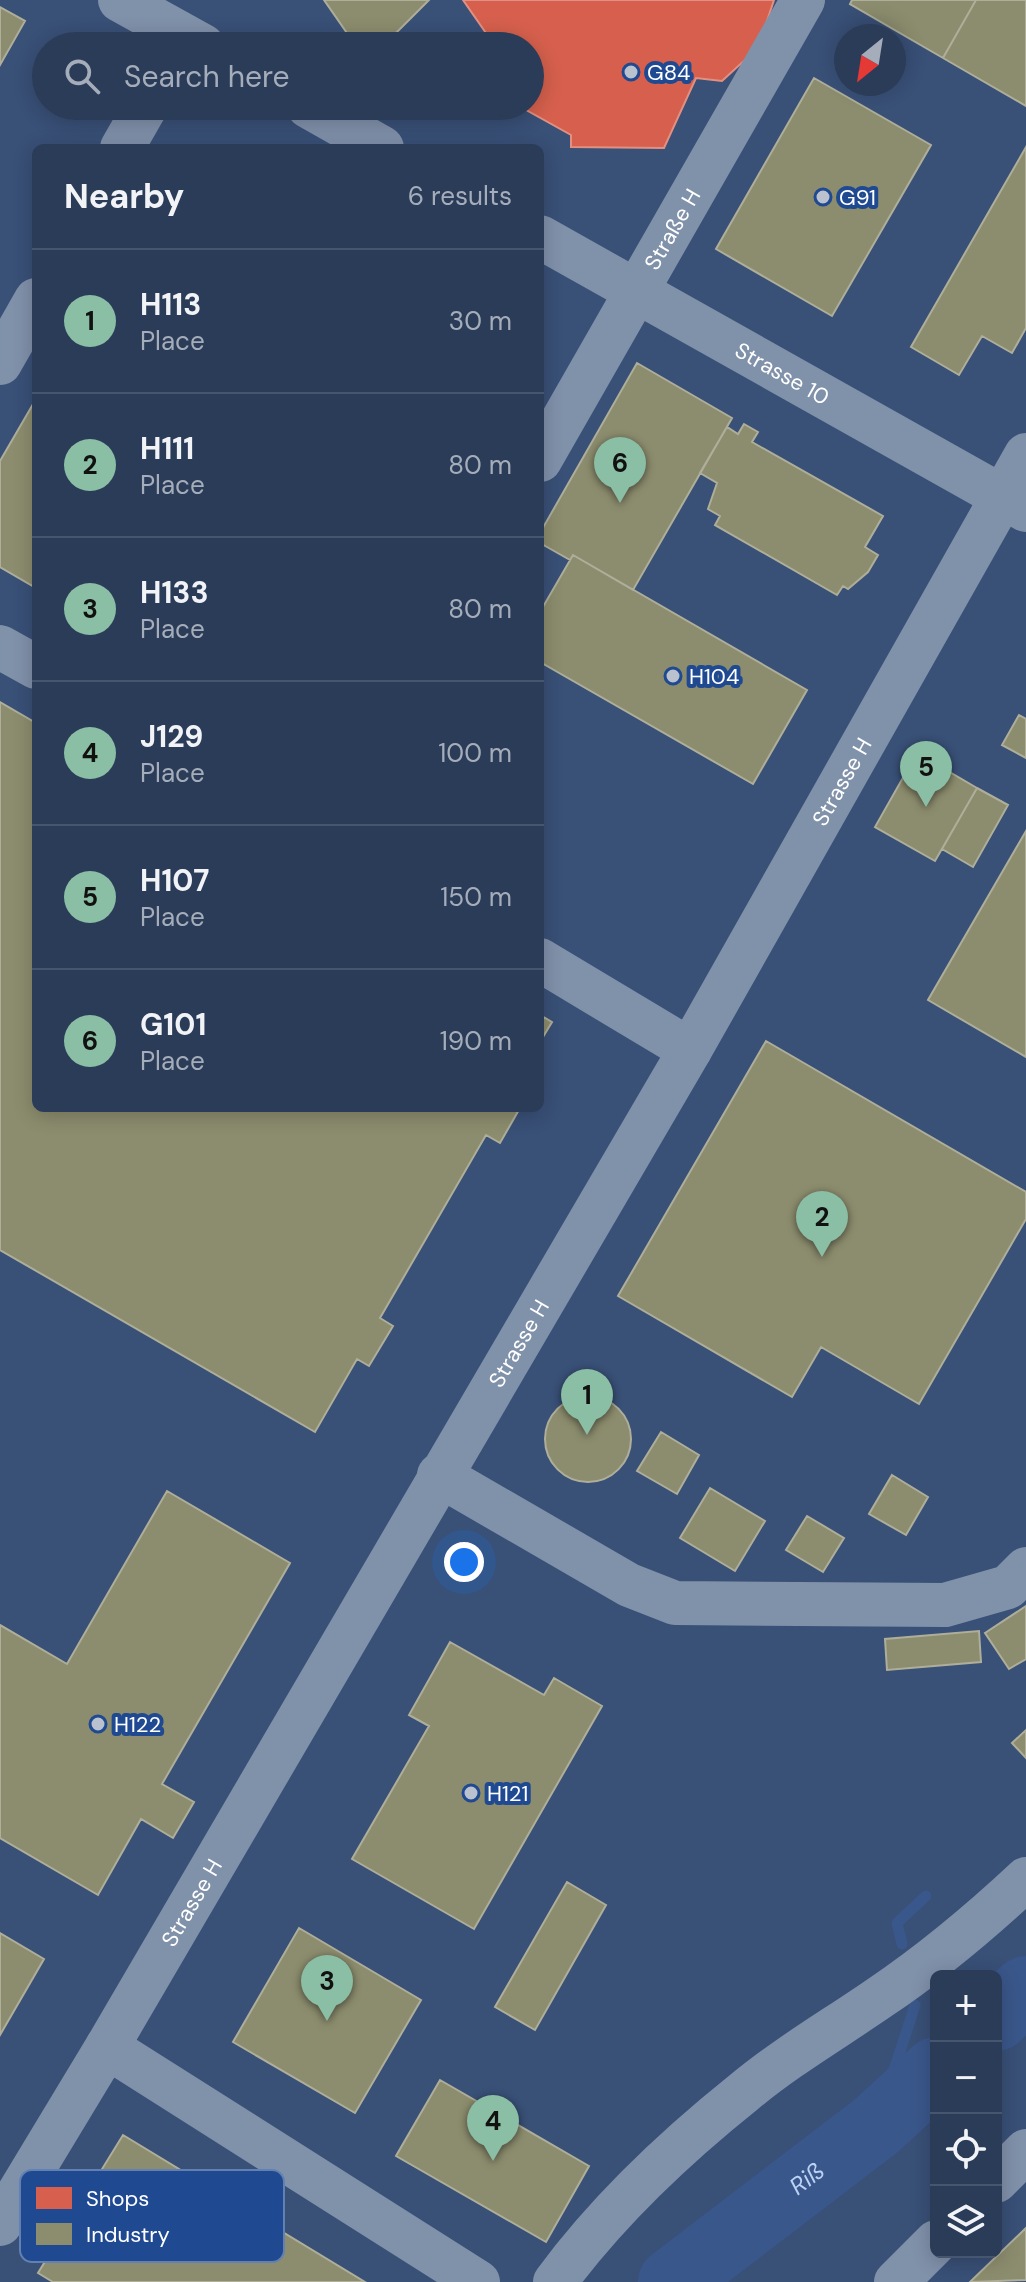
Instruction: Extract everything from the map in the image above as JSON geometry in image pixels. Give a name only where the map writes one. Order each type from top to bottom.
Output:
[{"type":"lane","points":[[120,0],[171,32]]},
{"type":"lane","name":"Straße H","points":[[544,453],[803,0]]},
{"type":"lane","points":[[124,144],[138,120]]},
{"type":"lane","points":[[333,120],[375,144]]},
{"type":"lane","name":"Strasse 10","points":[[544,239],[1014,503]]},
{"type":"lane","points":[[0,363],[32,307]]},
{"type":"lane","name":"Strasse H","points":[[33,2170],[439,1475],[1014,503],[1026,455]]},
{"type":"lane","points":[[0,647],[32,665]]},
{"type":"lane","points":[[544,962],[690,1050]]},
{"type":"lane","points":[[439,1475],[629,1585],[675,1603],[945,1605],[1008,1587],[1026,1569]]},
{"type":"lane","points":[[555,2282],[574,2256],[642,2180],[745,2090],[883,1995],[992,1911],[1026,1879]]},
{"type":"lane","points":[[107,2047],[478,2282]]},
{"type":"lane","points":[[1002,2175],[1026,2151]]},
{"type":"lane","name":"Strasse H","points":[[0,2224],[20,2191]]},
{"type":"lane","points":[[896,2282],[930,2248]]},
{"type":"building: Shops","name":"G84","points":[[463,0],[774,0],[758,48],[722,81],[696,78],[664,148],[571,147],[571,135],[544,120],[544,32],[485,32]]},
{"type":"building: Industry","points":[[324,0],[429,0],[397,32],[346,32]]},
{"type":"building: Industry","points":[[852,0],[976,0],[943,58],[906,37],[906,24],[884,24],[850,4]]},
{"type":"building: Industry","points":[[976,0],[1026,0],[1026,106],[943,58]]},
{"type":"building: Industry","points":[[0,7],[25,21],[0,65]]},
{"type":"building: Industry","name":"G91","points":[[814,78],[834,89],[834,96],[845,96],[931,145],[832,316],[716,249]]},
{"type":"building: Industry","points":[[1026,147],[1026,328],[1012,353],[982,336],[959,375],[911,347]]},
{"type":"building: Industry","points":[[637,363],[732,418],[633,590],[573,555],[570,560],[544,545],[544,526]]},
{"type":"building: Industry","points":[[32,406],[32,586],[0,567],[0,461]]},
{"type":"building: Industry","points":[[744,424],[758,432],[752,442],[883,516],[865,547],[878,555],[868,572],[848,589],[843,586],[837,595],[715,525],[720,516],[708,509],[717,483],[700,473],[727,427],[738,434]]},
{"type":"building: Industry","name":"H104","points":[[573,555],[807,690],[753,784],[544,664],[544,605]]},
{"type":"building: Industry","points":[[0,702],[32,721],[32,1112],[518,1112],[500,1143],[486,1135],[380,1318],[393,1326],[369,1366],[357,1359],[315,1432],[0,1250]]},
{"type":"building: Industry","points":[[1019,715],[1026,719],[1026,758],[1002,745]]},
{"type":"building: Industry","points":[[917,753],[977,788],[935,861],[875,827]]},
{"type":"building: Industry","points":[[977,788],[1008,805],[973,867],[942,849]]},
{"type":"building: Industry","points":[[1026,831],[1026,1057],[928,1000]]},
{"type":"building: Industry","points":[[544,1017],[552,1022],[544,1035]]},
{"type":"building: Industry","points":[[766,1041],[1026,1192],[1026,1219],[919,1404],[821,1347],[792,1397],[618,1296]]},
{"type":"building: Industry","points":[[588,1396],[612,1403],[624,1415],[631,1439],[624,1463],[612,1475],[588,1482],[564,1475],[552,1463],[545,1439],[552,1415],[564,1403]]},
{"type":"building: Industry","points":[[661,1432],[699,1455],[677,1494],[637,1471]]},
{"type":"building: Industry","points":[[892,1475],[928,1497],[906,1535],[869,1514]]},
{"type":"building: Industry","points":[[710,1488],[765,1521],[735,1571],[680,1538]]},
{"type":"building: Industry","name":"H122","points":[[167,1491],[290,1563],[162,1784],[194,1802],[173,1838],[141,1819],[98,1895],[0,1838],[0,1625],[67,1664]]},
{"type":"building: Industry","points":[[807,1516],[844,1538],[823,1572],[786,1550]]},
{"type":"building: Industry","points":[[1026,1606],[1026,1659],[1009,1669],[985,1633]]},
{"type":"building: Industry","points":[[979,1631],[981,1662],[887,1670],[885,1639]]},
{"type":"building: Industry","name":"H121","points":[[450,1642],[544,1695],[554,1678],[602,1706],[474,1929],[352,1859],[429,1726],[409,1715]]},
{"type":"building: Industry","points":[[1026,1730],[1026,1758],[1012,1743]]},
{"type":"building: Industry","points":[[567,1882],[606,1905],[535,2030],[495,2007]]},
{"type":"building: Industry","points":[[299,1928],[421,2000],[355,2113],[233,2042]]},
{"type":"building: Industry","points":[[0,1933],[44,1959],[0,2035]]},
{"type":"building: Industry","points":[[440,2080],[589,2166],[546,2242],[396,2156]]},
{"type":"building: Industry","points":[[123,2135],[181,2170],[101,2170]]},
{"type":"building: Industry","points":[[1026,2228],[1026,2280],[970,2282],[995,2258],[1002,2258],[1002,2251]]},
{"type":"building: Industry","points":[[284,2233],[365,2282],[53,2282],[38,2273],[45,2262],[284,2262]]},
{"type":"waterway","points":[[902,1944],[897,1923],[926,1896]]},
{"type":"waterway","name":"Riß","points":[[1002,2012],[1026,1990]]},
{"type":"waterway","points":[[876,2126],[915,2005]]},
{"type":"waterway","name":"Riß","points":[[672,2282],[876,2126],[930,2076]]},
{"type":"place","name":"G84","points":[[631,72]]},
{"type":"place","name":"G91","points":[[823,197]]},
{"type":"place","name":"G101","points":[[620,503]]},
{"type":"place","name":"H104","points":[[673,676]]},
{"type":"place","name":"H107","points":[[926,807]]},
{"type":"place","name":"H111","points":[[822,1257]]},
{"type":"place","name":"H113","points":[[587,1435]]},
{"type":"place","name":"H122","points":[[98,1724]]},
{"type":"place","name":"H121","points":[[471,1793]]},
{"type":"place","name":"H133","points":[[327,2021]]},
{"type":"place","name":"J129","points":[[493,2161]]}]
